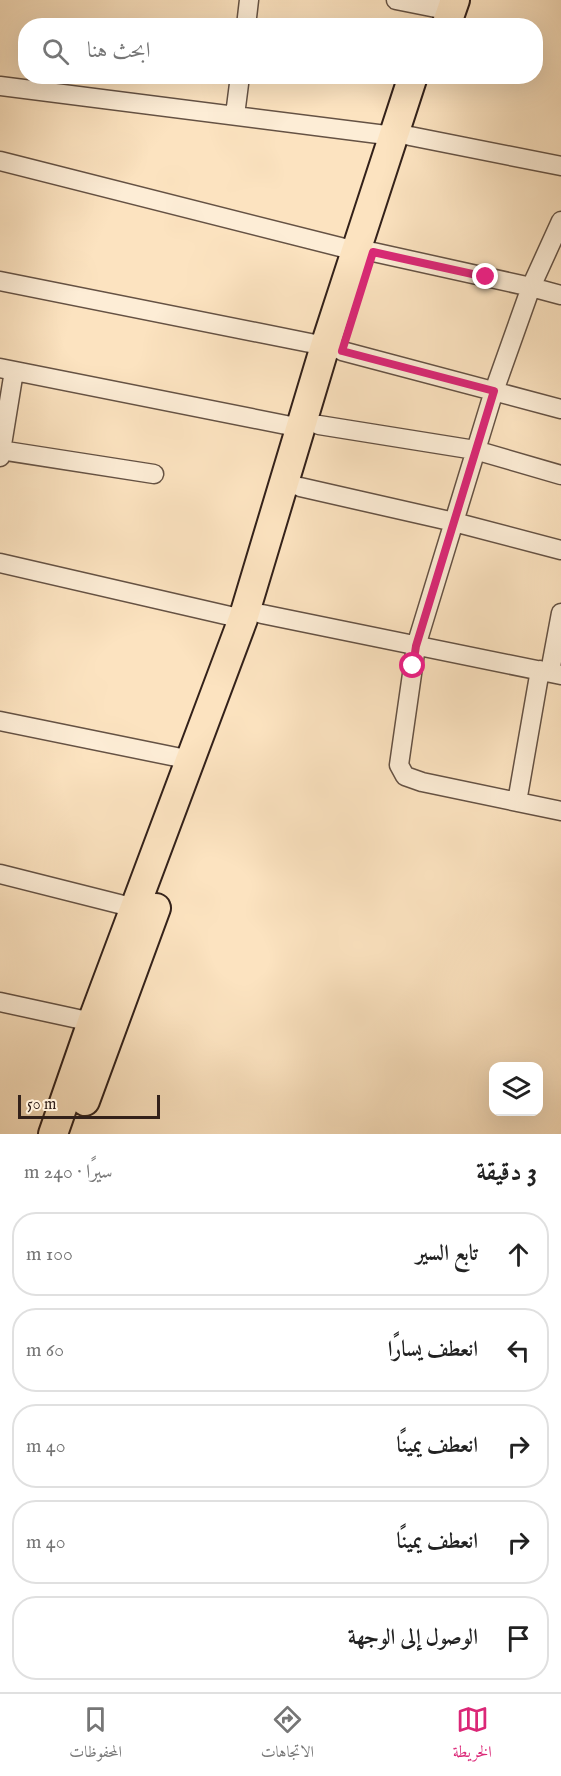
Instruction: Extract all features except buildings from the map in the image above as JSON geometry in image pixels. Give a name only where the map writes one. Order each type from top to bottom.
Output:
[{"type":"main road","points":[[402,136],[412,84]]},
{"type":"main road","points":[[72,1134],[247,662],[253,617],[310,426],[402,136],[425,84]]},
{"type":"main road","points":[[52,1134],[191,760],[253,617],[300,487],[310,426]]},
{"type":"street","points":[[247,18],[249,0]]},
{"type":"street","points":[[396,0],[441,12]]},
{"type":"street","points":[[235,115],[239,84]]},
{"type":"street","points":[[0,86],[402,136],[561,166]]},
{"type":"street","points":[[0,161],[365,252],[561,295]]},
{"type":"street","points":[[561,221],[531,287],[494,391],[416,646],[399,765],[405,776],[422,782],[561,810]]},
{"type":"street","points":[[0,281],[334,349],[561,409]]},
{"type":"street","points":[[154,474],[0,453],[7,369],[310,426],[475,450],[561,475]]},
{"type":"street","points":[[300,487],[454,522],[561,550]]},
{"type":"street","points":[[0,563],[253,617],[550,672]]},
{"type":"street","points":[[517,802],[550,672],[561,613]]},
{"type":"street","points":[[0,721],[191,760]]},
{"type":"street","points":[[0,874],[135,908]]},
{"type":"street","points":[[0,1002],[92,1022]]},
{"type":"route","points":[[413,666],[416,646],[494,391],[342,351],[373,252],[486,277]]}]
